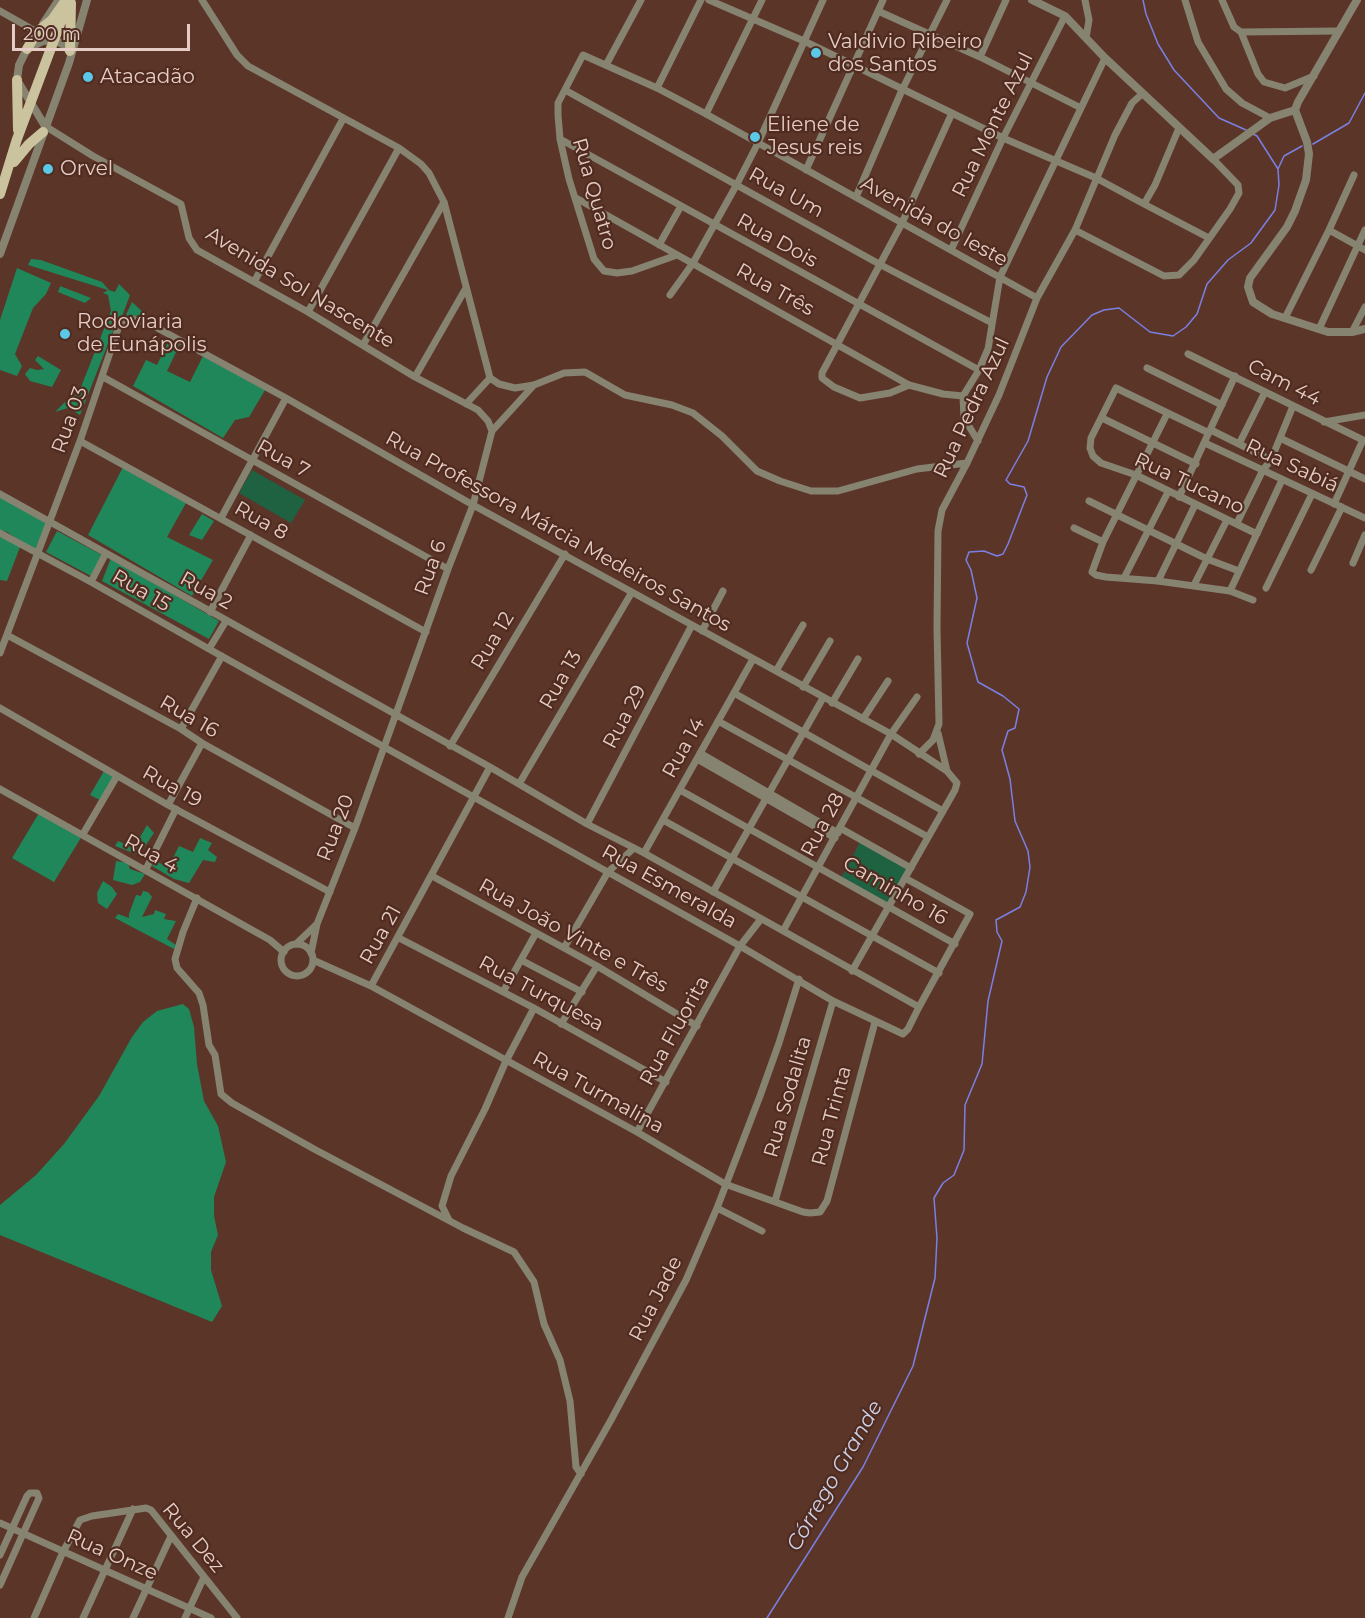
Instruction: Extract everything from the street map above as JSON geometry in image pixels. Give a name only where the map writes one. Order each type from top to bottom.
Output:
[{"type":"main road","points":[[27,49],[37,32],[52,20],[69,0]]},
{"type":"main road","points":[[0,194],[10,168],[17,139],[69,0]]},
{"type":"main road","points":[[69,0],[71,53]]},
{"type":"main road","points":[[17,80],[17,139]]},
{"type":"main road","points":[[10,168],[44,129]]},
{"type":"street","points":[[0,12],[37,32],[58,0]]},
{"type":"street","points":[[0,254],[71,53],[87,0]]},
{"type":"street","points":[[202,0],[237,55],[248,66],[399,148],[429,172],[444,202],[490,378],[499,384],[515,388],[534,386],[564,373],[585,372],[626,395],[672,405],[693,413],[708,424],[757,471],[811,491],[837,491],[917,469],[968,463]]},
{"type":"street","points":[[606,65],[641,0]]},
{"type":"street","points":[[657,88],[701,0]]},
{"type":"street","points":[[709,0],[804,41],[1003,138],[1096,178],[1209,238]]},
{"type":"street","points":[[706,114],[762,0]]},
{"type":"street","points":[[670,295],[693,263],[737,184],[823,0]]},
{"type":"street","points":[[806,170],[883,0]]},
{"type":"street","points":[[856,197],[902,90],[947,0]]},
{"type":"street","points":[[980,57],[1006,0]]},
{"type":"street","points":[[1032,0],[1065,16],[1105,58],[1238,185],[1239,193],[1190,265],[1179,275],[1164,276],[1075,230]]},
{"type":"street","points":[[1085,0],[1089,20],[1086,38]]},
{"type":"street","points":[[1185,0],[1198,42],[1226,89],[1242,103],[1270,118]]},
{"type":"street","points":[[1222,0],[1234,27],[1241,32],[1258,74],[1264,82],[1285,88],[1314,76]]},
{"type":"street","points":[[1213,159],[1270,118],[1295,110],[1357,0]]},
{"type":"street","points":[[878,11],[980,57],[1081,108]]},
{"type":"street","name":"Rua Monte Azul","points":[[951,250],[1003,138],[1065,16]]},
{"type":"street","points":[[1241,32],[1339,32]]},
{"type":"street","points":[[44,129],[17,80],[19,65],[27,49],[43,41],[55,40],[71,53]]},
{"type":"street","name":"Avenida do leste","points":[[583,55],[657,88],[706,114],[1037,298]]},
{"type":"street","name":"Rua Quatro","points":[[583,55],[558,103],[560,139],[569,179],[594,259],[603,271],[617,273],[632,271],[676,255]]},
{"type":"street","points":[[978,441],[964,418],[963,396],[979,370],[988,349],[1000,277],[1105,58]]},
{"type":"street","name":"Rua Um","points":[[564,90],[881,265],[992,323]]},
{"type":"street","name":"Rua Pedra Azul","points":[[943,811],[956,786],[955,779],[947,771],[938,732],[939,520],[999,395],[1037,298],[1075,230],[1125,115],[1132,103],[1142,94]]},
{"type":"street","points":[[1295,110],[1309,154],[1306,180],[1287,226],[1250,278],[1249,295],[1260,308],[1319,329],[1339,333],[1365,329]]},
{"type":"street","points":[[909,384],[890,393],[870,398],[855,396],[834,387],[822,378],[822,374],[902,223],[952,113]]},
{"type":"street","points":[[254,282],[343,119]]},
{"type":"street","points":[[1144,204],[1155,185],[1179,128]]},
{"type":"street","name":"Avenida Sol Nascente","points":[[44,129],[178,201],[183,207],[192,245],[208,257],[478,410],[488,421],[492,431]]},
{"type":"street","name":"Rua Dois","points":[[560,139],[979,370]]},
{"type":"street","points":[[308,312],[399,148]]},
{"type":"street","points":[[1286,318],[1354,175]]},
{"type":"street","name":"Rua Três","points":[[576,198],[909,384],[934,392],[963,396]]},
{"type":"street","points":[[363,345],[444,202]]},
{"type":"street","points":[[659,245],[681,206]]},
{"type":"street","points":[[1329,230],[1365,250]]},
{"type":"street","points":[[1319,329],[1365,230]]},
{"type":"street","points":[[415,376],[466,288]]},
{"type":"street","points":[[1352,332],[1365,307]]},
{"type":"street","name":"Rua 03","points":[[50,523],[119,326],[133,319],[150,324]]},
{"type":"street","name":"Rua Professora Márcia Medeiros Santos","points":[[150,324],[286,398],[473,505],[891,734],[947,771]]},
{"type":"street","name":"Cam 44","points":[[1188,354],[1364,441]]},
{"type":"street","points":[[1148,368],[1222,405]]},
{"type":"street","name":"Rua 7","points":[[103,376],[448,569]]},
{"type":"street","points":[[1179,497],[1235,376]]},
{"type":"street","points":[[466,404],[490,378]]},
{"type":"street","points":[[492,431],[534,386]]},
{"type":"street","points":[[1196,464],[1102,418],[1116,388],[1167,414],[1271,460]]},
{"type":"street","points":[[1239,444],[1265,392]]},
{"type":"street","points":[[222,518],[286,398]]},
{"type":"street","points":[[1237,524],[1263,470],[1271,460],[1293,406]]},
{"type":"street","points":[[1167,414],[1103,542],[1093,568],[1094,574],[1194,585],[1230,591],[1253,600]]},
{"type":"street","points":[[1324,422],[1365,415]]},
{"type":"street","name":"Rua Tucano","points":[[1102,418],[1092,438],[1090,448],[1093,456],[1106,465],[1136,475],[1257,534]]},
{"type":"street","name":"Rua 6","points":[[396,715],[473,505],[492,431]]},
{"type":"street","points":[[1280,438],[1365,479]]},
{"type":"street","name":"Rua 8","points":[[80,441],[426,632]]},
{"type":"street","points":[[1334,504],[1364,441]]},
{"type":"street","name":"Rua Sabiá","points":[[1205,442],[1365,518]]},
{"type":"street","points":[[1230,591],[1282,480]]},
{"type":"street","points":[[1124,578],[1168,492]]},
{"type":"street","name":"Rua 2","points":[[0,494],[490,767],[587,824],[644,853],[919,1007]]},
{"type":"street","points":[[1266,588],[1312,494]]},
{"type":"street","points":[[1089,501],[1239,571]]},
{"type":"street","points":[[1158,581],[1195,504]]},
{"type":"street","points":[[1311,570],[1342,507]]},
{"type":"street","points":[[1194,585],[1227,520]]},
{"type":"street","points":[[0,653],[50,523]]},
{"type":"street","points":[[1074,528],[1103,542]]},
{"type":"street","name":"Rua 15","points":[[0,533],[384,746]]},
{"type":"street","points":[[210,612],[251,535]]},
{"type":"street","points":[[1353,563],[1365,535]]},
{"type":"street","points":[[91,582],[105,553]]},
{"type":"street","name":"Rua 12","points":[[450,746],[564,554]]},
{"type":"street","points":[[702,631],[723,591]]},
{"type":"street","name":"Rua 13","points":[[519,784],[632,592]]},
{"type":"street","points":[[208,650],[226,621]]},
{"type":"street","name":"Rua 29","points":[[587,824],[692,625]]},
{"type":"street","points":[[776,671],[802,625]]},
{"type":"street","name":"Rua 16","points":[[6,635],[181,729],[355,828]]},
{"type":"street","points":[[804,687],[830,641]]},
{"type":"street","points":[[181,729],[222,656]]},
{"type":"street","name":"Rua 14","points":[[644,853],[753,659]]},
{"type":"street","points":[[832,703],[858,659]]},
{"type":"street","points":[[863,719],[888,681]]},
{"type":"street","points":[[734,693],[943,811],[852,971]]},
{"type":"street","name":"Rua 28","points":[[783,931],[891,734],[917,697]]},
{"type":"street","points":[[713,892],[823,698]]},
{"type":"street","name":"Rua 19","points":[[0,708],[168,805],[330,892]]},
{"type":"street","name":"Rua 20","points":[[312,957],[317,924],[396,715]]},
{"type":"street","points":[[718,721],[928,837]]},
{"type":"street","points":[[919,754],[928,747],[938,732]]},
{"type":"street","points":[[168,805],[202,743]]},
{"type":"street","name":"Rua Esmeralda","points":[[384,746],[799,979],[833,1001],[875,1022],[903,1034],[919,1007]]},
{"type":"street","points":[[699,756],[838,833],[911,868]]},
{"type":"street","name":"Rua 21","points":[[312,957],[371,986],[490,767]]},
{"type":"street","points":[[83,834],[117,776]]},
{"type":"street","name":"Rua 4","points":[[0,789],[270,940],[284,952],[283,966],[288,972],[295,975],[302,974],[308,970],[312,957]]},
{"type":"street","name":"Caminho 16","points":[[680,790],[955,944]]},
{"type":"street","points":[[146,869],[176,809]]},
{"type":"street","points":[[663,820],[939,973]]},
{"type":"street","points":[[564,948],[608,872],[634,848]]},
{"type":"street","name":"Rua João Vinte e Três","points":[[432,876],[597,966],[698,1026]]},
{"type":"street","points":[[905,878],[968,913],[969,917],[919,1007]]},
{"type":"street","points":[[197,898],[175,959],[177,968],[193,985],[201,999],[209,1045],[215,1055],[220,1088],[225,1099],[449,1221],[514,1252],[534,1281],[544,1324],[560,1360],[567,1383],[576,1467],[581,1474]]},
{"type":"street","name":"Rua Fluorita","points":[[637,1132],[698,1026],[740,946],[761,919]]},
{"type":"street","points":[[284,952],[317,924]]},
{"type":"street","points":[[503,992],[536,933]]},
{"type":"street","name":"Rua Turquesa","points":[[399,938],[534,1008],[666,1082]]},
{"type":"street","points":[[296,944],[307,947],[312,957]]},
{"type":"street","points":[[521,960],[582,992]]},
{"type":"street","points":[[561,1024],[597,966]]},
{"type":"street","name":"Rua Jade","points":[[508,1618],[522,1577],[674,1304],[717,1208],[780,1042],[799,979]]},
{"type":"street","name":"Rua Turmalina","points":[[371,986],[637,1132],[725,1184],[803,1212],[815,1213]]},
{"type":"street","name":"Rua Sodalita","points":[[775,1201],[833,1001]]},
{"type":"street","points":[[449,1221],[442,1206],[451,1176],[534,1008]]},
{"type":"street","name":"Rua Trinta","points":[[815,1213],[825,1207],[827,1201],[875,1022]]},
{"type":"street","points":[[717,1208],[762,1231]]},
{"type":"street","points":[[0,1555],[28,1494],[36,1493],[39,1498],[0,1585]]},
{"type":"street","name":"Rua Dez","points":[[63,1552],[76,1525],[84,1517],[146,1508],[151,1510],[237,1618]]},
{"type":"street","points":[[83,1618],[133,1509]]},
{"type":"street","name":"Rua Onze","points":[[0,1523],[211,1618]]},
{"type":"street","points":[[133,1618],[171,1536]]},
{"type":"street","points":[[34,1618],[63,1552]]},
{"type":"street","points":[[185,1618],[204,1576]]},
{"type":"green space","points":[[31,259],[41,260],[102,282],[109,290],[115,292],[119,284],[130,295],[121,319],[115,326],[80,415],[68,408],[55,412],[79,392],[111,311],[108,295],[103,293],[108,290],[28,265]]},
{"type":"green space","points":[[17,268],[51,283],[46,294],[33,308],[15,354],[22,366],[17,376],[0,370],[0,320]]},
{"type":"green space","points":[[60,286],[91,298],[85,303],[58,292]]},
{"type":"green space","points":[[132,302],[146,315],[125,317]]},
{"type":"green space","points":[[169,340],[180,344],[167,371],[190,382],[203,356],[265,390],[249,417],[235,420],[223,438],[133,386],[146,360],[157,365]]},
{"type":"green space","points":[[38,356],[61,370],[52,387],[30,381],[25,374],[30,368],[44,369],[35,360]]},
{"type":"green space","points":[[123,467],[186,503],[167,537],[213,560],[192,596],[88,535]]},
{"type":"green space","points":[[252,470],[305,500],[291,523],[239,493]]},
{"type":"green space","points":[[0,495],[47,524],[35,551],[7,532],[0,530]]},
{"type":"green space","points":[[202,514],[214,521],[202,540],[189,535]]},
{"type":"green space","points":[[57,531],[102,555],[91,576],[46,552]]},
{"type":"green space","points":[[0,535],[20,547],[7,581],[0,580]]},
{"type":"green space","points":[[111,558],[219,621],[209,639],[102,581]]},
{"type":"green space","points":[[104,771],[115,776],[100,800],[90,795]]},
{"type":"green space","points":[[39,813],[82,836],[54,882],[12,858]]},
{"type":"green space","points":[[147,825],[154,833],[139,855],[115,846],[118,841],[134,848]]},
{"type":"green space","points":[[200,838],[212,843],[208,850],[217,857],[215,862],[203,860],[189,883],[174,879],[152,866],[155,860],[168,868],[179,846],[193,852]]},
{"type":"green space","points":[[860,842],[908,868],[887,906],[840,880]]},
{"type":"green space","points":[[116,861],[128,863],[130,869],[145,874],[140,882],[132,885],[113,880]]},
{"type":"green space","points":[[103,881],[117,894],[107,909],[98,903],[97,893]]},
{"type":"green space","points":[[143,891],[148,892],[152,897],[142,917],[154,914],[155,910],[166,914],[164,919],[176,921],[167,939],[176,945],[174,949],[115,918],[118,914],[129,918],[136,895],[141,896]]},
{"type":"green space","points":[[183,1004],[189,1009],[194,1027],[197,1064],[204,1101],[218,1126],[226,1162],[214,1197],[214,1216],[218,1235],[211,1252],[211,1270],[222,1306],[212,1322],[0,1235],[0,1205],[36,1175],[64,1144],[99,1096],[143,1022],[157,1011]]},
{"type":"waterway","points":[[1143,0],[1158,44],[1174,70],[1219,118],[1246,130]]},
{"type":"waterway","name":"Córrego Grande","points":[[1313,144],[1349,123],[1365,93]]},
{"type":"waterway","points":[[1253,134],[1257,136],[1278,169]]},
{"type":"waterway","name":"Córrego Grande","points":[[767,1618],[863,1467],[913,1366],[935,1278],[937,1238],[934,1198],[943,1183],[954,1175],[964,1150],[965,1105],[982,1064],[988,1001],[1002,941],[997,932],[996,920],[1020,907],[1026,892],[1030,867],[1028,851],[1015,821],[1010,779],[1002,750],[1008,731],[1015,728],[1019,709],[1003,696],[978,682],[967,643],[977,598],[971,570],[966,560],[969,552],[984,551],[997,556],[1003,554],[1008,544],[1027,495],[1024,487],[1010,484],[1006,480],[1028,441],[1047,377],[1061,347],[1092,315],[1104,310],[1119,308],[1150,332],[1173,336],[1186,327],[1197,314],[1207,284],[1228,260],[1251,243],[1275,210],[1279,185],[1278,169],[1284,156],[1302,146]]},
{"type":"place","name":"Valdivio Ribeiro dos Santos","points":[[816,53]]},
{"type":"place","name":"Atacadão","points":[[88,77]]},
{"type":"place","name":"Eliene de Jesus reis","points":[[755,137]]},
{"type":"place","name":"Orvel","points":[[48,169]]},
{"type":"place","name":"Rodoviaria de Eunápolis","points":[[65,334]]}]
